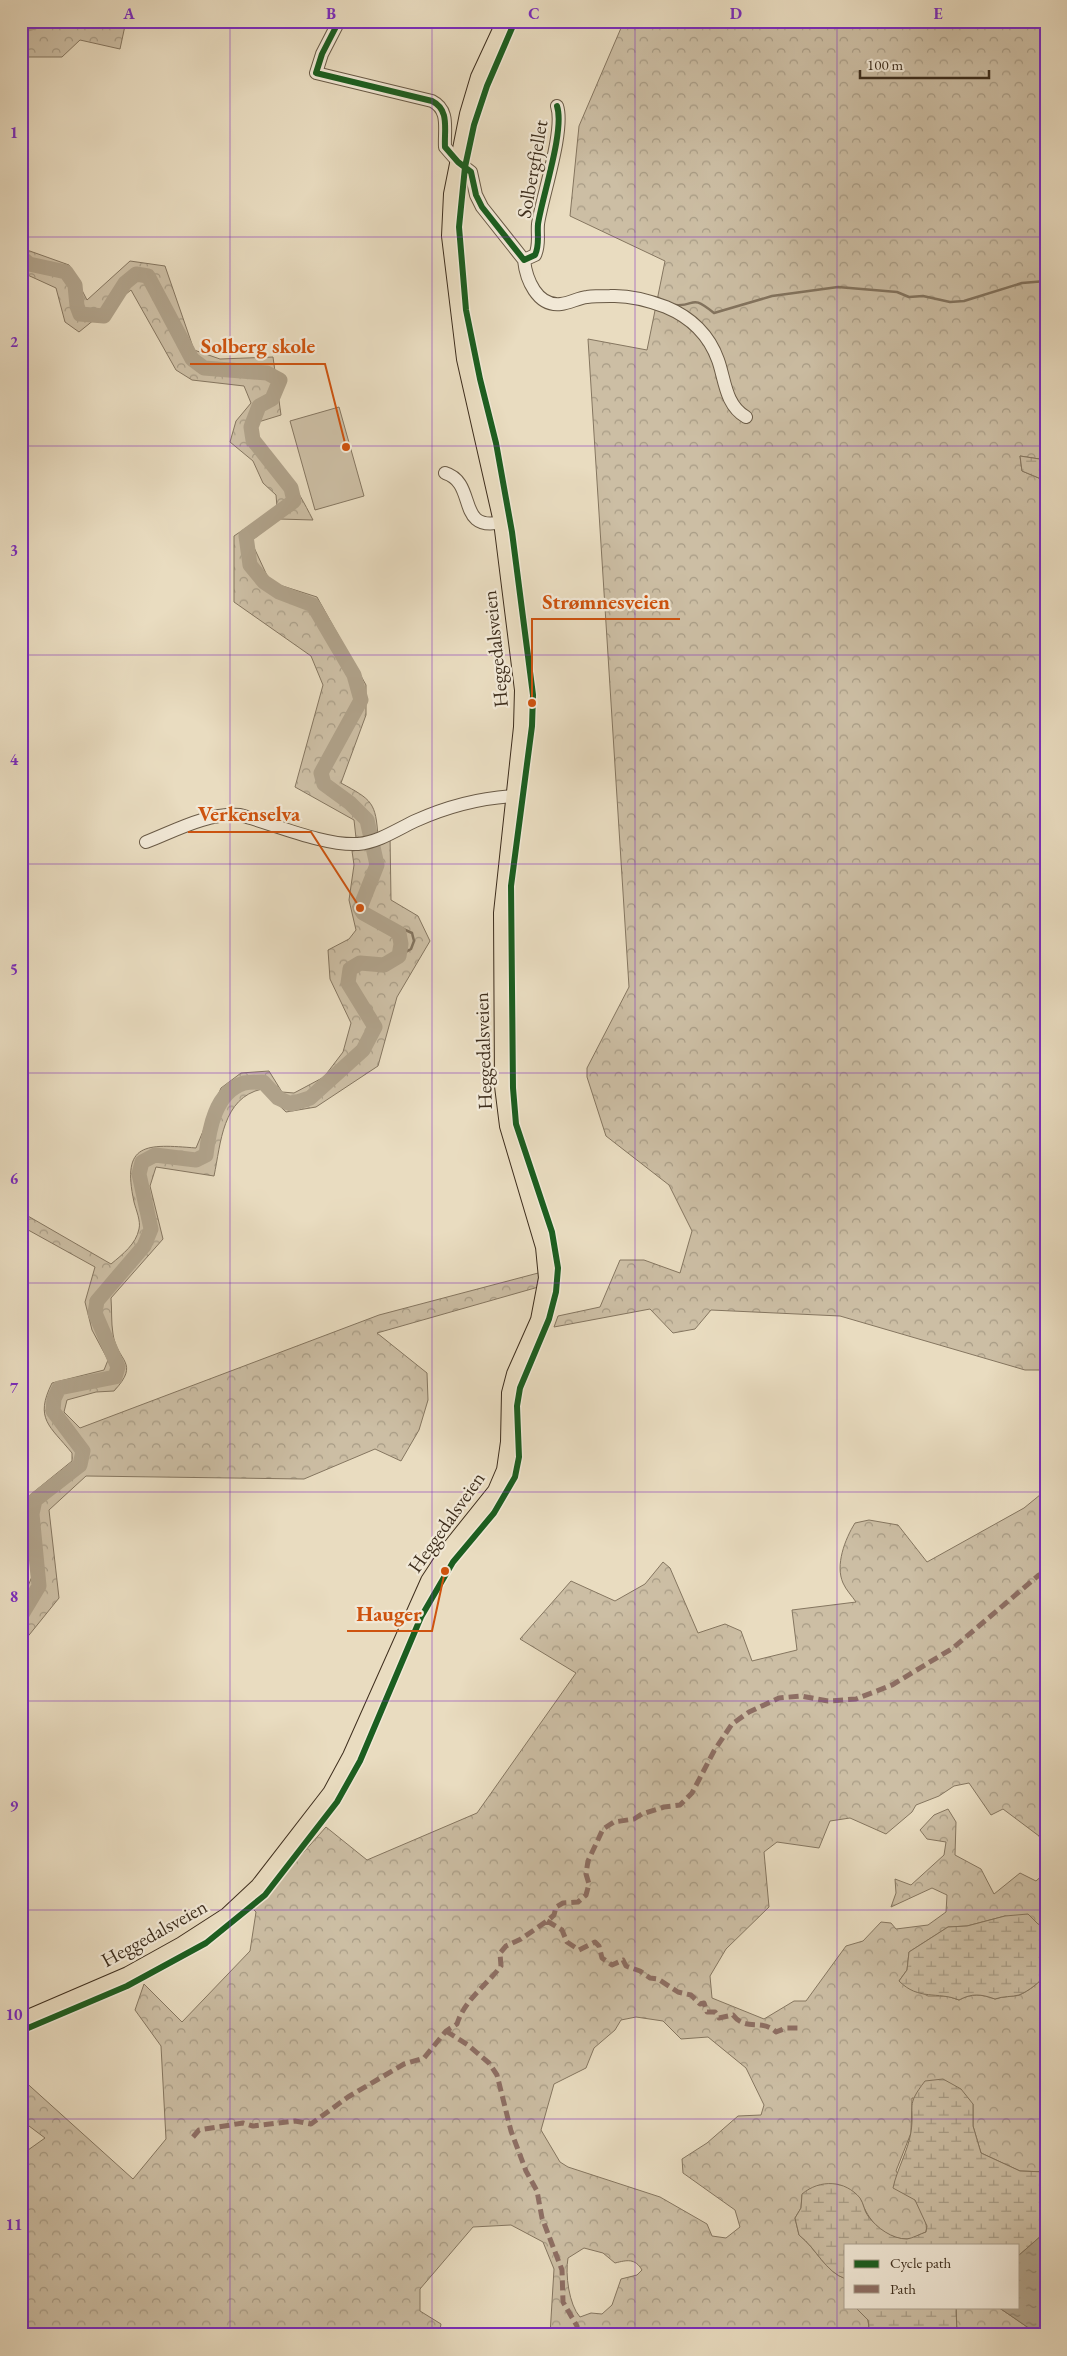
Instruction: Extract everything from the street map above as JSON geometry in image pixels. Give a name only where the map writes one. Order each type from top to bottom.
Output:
[{"type":"main road","name":"Heggedalsveien","points":[[21,2021],[128,1975],[182,1946],[227,1916],[259,1886],[331,1793],[355,1748],[429,1581],[448,1552],[496,1491],[502,1480],[508,1458],[510,1393],[514,1374],[539,1320],[547,1278],[544,1247],[504,1107],[502,913],[522,727],[524,690],[502,522],[461,336],[450,236],[452,194],[476,85],[504,21]]},
{"type":"street","name":"Solbergfjellet","points":[[340,21],[322,54],[316,73],[432,100],[439,104],[445,119],[445,147],[458,162],[471,172],[476,195],[482,207],[524,260],[530,283],[536,293],[550,303],[560,305],[587,297],[612,296],[635,298],[682,314],[704,334],[718,359],[732,404],[746,417]]},
{"type":"street","name":"Solbergfjellet","points":[[524,260],[535,255],[538,247],[538,223],[557,128],[557,106]]},
{"type":"street","points":[[445,473],[453,475],[459,483],[472,516],[478,522],[489,525],[502,522]]},
{"type":"street","points":[[146,842],[200,820],[227,815],[240,816],[336,842],[373,841],[446,808],[487,798],[514,796]]},
{"type":"green space","points":[[21,21],[126,21],[120,49],[80,40],[62,57],[21,57]]},
{"type":"green space","points":[[624,21],[1046,21],[1046,460],[1020,456],[1022,471],[1046,481],[1046,1370],[1025,1370],[840,1316],[711,1310],[695,1329],[673,1333],[650,1309],[554,1327],[558,1316],[600,1307],[620,1260],[644,1260],[680,1273],[692,1231],[669,1185],[606,1136],[587,1077],[587,1068],[629,987],[588,339],[647,350],[665,261],[570,216],[579,126]]},
{"type":"green space","points":[[21,229],[27,250],[69,265],[87,300],[130,261],[165,266],[194,350],[220,359],[273,357],[281,415],[255,423],[252,442],[281,468],[300,496],[313,520],[279,519],[251,541],[270,582],[317,597],[366,685],[366,715],[341,783],[366,798],[370,803],[376,817],[378,838],[357,847],[354,820],[295,787],[323,685],[311,656],[234,602],[234,536],[277,507],[276,495],[263,483],[253,461],[230,442],[236,421],[251,403],[244,386],[192,380],[176,370],[131,290],[79,332],[65,322],[56,288],[21,272]]},
{"type":"green space","points":[[339,407],[364,496],[315,510],[290,421]]},
{"type":"green space","points":[[1020,456],[1046,460],[1046,481],[1022,471]]},
{"type":"green space","points":[[390,835],[391,900],[418,916],[430,941],[397,997],[378,1066],[316,1107],[286,1112],[262,1089],[249,1094],[231,1112],[222,1136],[214,1176],[156,1167],[150,1186],[163,1239],[111,1298],[113,1334],[115,1343],[127,1368],[126,1374],[114,1391],[96,1392],[67,1400],[64,1412],[80,1428],[379,1315],[542,1272],[542,1286],[377,1333],[427,1373],[428,1400],[419,1430],[401,1461],[375,1449],[304,1479],[86,1476],[49,1510],[59,1598],[21,1645],[21,1603],[33,1574],[26,1511],[30,1495],[72,1461],[72,1453],[47,1421],[44,1405],[47,1395],[52,1383],[104,1370],[108,1360],[92,1330],[85,1302],[95,1267],[21,1226],[21,1212],[111,1264],[132,1244],[139,1229],[139,1219],[131,1182],[131,1168],[135,1157],[141,1151],[163,1146],[196,1148],[221,1088],[241,1073],[269,1071],[282,1092],[294,1093],[324,1077],[343,1052],[351,1023],[330,979],[328,950],[349,939],[356,930],[349,900],[354,865],[352,851],[359,850]]},
{"type":"green space","points":[[1046,1490],[1046,1853],[1039,1836],[1003,1809],[991,1815],[969,1783],[954,1786],[939,1796],[916,1805],[912,1812],[886,1834],[850,1818],[830,1821],[819,1848],[777,1842],[764,1852],[769,1907],[726,1949],[710,1976],[712,1998],[764,2019],[794,2001],[806,2001],[846,1946],[863,1941],[881,1922],[891,1923],[896,1929],[928,1925],[946,1912],[947,1895],[932,1888],[891,1907],[896,1893],[895,1879],[911,1885],[944,1855],[946,1842],[927,1839],[920,1830],[934,1815],[948,1809],[956,1822],[955,1855],[981,1869],[994,1894],[1020,1873],[1036,1881],[1046,1872],[1046,1927],[1005,1916],[967,1926],[948,1927],[909,1952],[907,1970],[899,1981],[928,1996],[947,1996],[959,2000],[977,1995],[995,1999],[1023,1993],[1034,1986],[1046,1974],[1046,2172],[1020,2171],[981,2153],[973,2126],[973,2104],[912,2098],[911,2133],[896,2171],[921,2209],[926,2232],[909,2239],[891,2236],[872,2221],[861,2200],[802,2195],[801,2208],[795,2218],[799,2235],[832,2271],[844,2278],[844,2308],[856,2308],[868,2320],[870,2335],[550,2335],[554,2269],[543,2242],[511,2225],[473,2227],[420,2289],[420,2311],[441,2324],[439,2335],[21,2335],[21,2155],[45,2138],[21,2120],[21,2078],[133,2179],[166,2139],[161,2046],[135,2010],[144,1984],[182,2022],[250,1951],[256,1912],[253,1909],[326,1827],[367,1860],[477,1813],[576,1673],[520,1639],[571,1581],[615,1601],[645,1584],[663,1562],[670,1568],[698,1633],[725,1624],[741,1631],[752,1661],[797,1650],[792,1610],[856,1602],[843,1583],[840,1568],[842,1552],[855,1523],[869,1520],[898,1525],[927,1562],[1024,1508]],"holes":[[[636,2017],[663,2021],[681,2039],[708,2037],[746,2068],[764,2105],[761,2115],[738,2116],[707,2143],[682,2159],[683,2173],[735,2210],[740,2227],[726,2238],[712,2236],[707,2224],[660,2197],[568,2167],[560,2162],[541,2130],[554,2084],[586,2068],[594,2048],[615,2030],[621,2020]],[[584,2248],[603,2253],[615,2263],[627,2261],[637,2263],[642,2270],[637,2275],[621,2279],[612,2305],[602,2314],[591,2313],[580,2317],[576,2312],[571,2297],[568,2281],[568,2258]]]},
{"type":"green space","points":[[1028,1914],[1038,1924],[1046,1927],[1046,1974],[1034,1986],[1023,1993],[995,1999],[981,1995],[972,1995],[959,2000],[914,1991],[899,1981],[907,1970],[909,1952],[948,1927],[967,1926],[1005,1916]]},
{"type":"green space","points":[[943,2079],[961,2089],[973,2104],[973,2126],[981,2153],[1020,2171],[1046,2172],[1046,2238],[1042,2235],[1020,2254],[1020,2244],[844,2244],[844,2278],[832,2271],[799,2235],[795,2218],[801,2208],[802,2194],[809,2189],[824,2184],[840,2185],[854,2192],[860,2198],[867,2214],[880,2229],[890,2235],[907,2239],[926,2232],[927,2226],[915,2200],[893,2188],[910,2139],[913,2101],[925,2081]]},
{"type":"green space","points":[[856,2308],[956,2308],[957,2335],[870,2335],[868,2320]]},
{"type":"green space","points":[[956,2308],[999,2308],[1039,2335],[957,2335]]},
{"type":"water","points":[[1042,2235],[1046,2238],[1046,2335],[1039,2335],[999,2308],[1020,2308],[1020,2254]]},
{"type":"waterway","points":[[21,26],[37,21]]},
{"type":"waterway","points":[[21,257],[29,264],[66,272],[75,285],[77,306],[80,314],[104,316],[125,283],[136,274],[148,276],[192,359],[204,368],[267,373],[280,380],[272,399],[259,406],[251,427],[253,440],[291,488],[294,501],[246,536],[250,565],[264,582],[279,592],[313,605],[354,675],[361,700],[321,773],[324,784],[350,803],[367,820],[377,865],[360,908],[363,913],[399,933],[401,944],[399,956],[384,965],[360,963],[350,969],[348,983],[375,1027],[363,1050],[310,1098],[291,1104],[278,1098],[263,1082],[244,1083],[234,1088],[220,1103],[209,1134],[206,1155],[196,1160],[155,1155],[142,1162],[139,1174],[151,1229],[144,1246],[97,1301],[95,1313],[118,1367],[115,1377],[59,1388],[54,1399],[53,1411],[83,1451],[80,1465],[35,1500],[32,1514],[39,1586],[21,1616]]},
{"type":"waterway","points":[[675,305],[696,302],[714,313],[772,296],[838,287],[897,292],[909,297],[923,296],[950,302],[964,301],[1022,283],[1046,281]]},
{"type":"waterway","points":[[391,929],[401,928],[412,933],[414,941],[411,949],[399,956]]},
{"type":"marked path","points":[[193,2137],[199,2130],[243,2123],[253,2126],[295,2121],[311,2124],[348,2097],[404,2064],[424,2058],[446,2031],[457,2024],[470,2000],[501,1966],[500,1953],[506,1946],[521,1939],[547,1921],[554,1915],[556,1907],[563,1903],[578,1902],[586,1895],[589,1884],[586,1874],[588,1861],[603,1829],[614,1822],[634,1819],[642,1814],[664,1807],[680,1805],[692,1793],[714,1751],[732,1724],[749,1712],[779,1698],[801,1696],[828,1701],[856,1699],[892,1685],[953,1648],[1039,1575],[1046,1572]]},
{"type":"marked path","points":[[547,1921],[562,1930],[567,1942],[579,1950],[595,1942],[599,1946],[602,1958],[612,1965],[623,1960],[626,1966],[640,1971],[650,1978],[658,1979],[678,1992],[691,1995],[700,2004],[704,2003],[707,2012],[715,2012],[719,2018],[733,2015],[743,2023],[765,2026],[776,2032],[786,2028],[799,2028]]},
{"type":"marked path","points":[[446,2031],[468,2045],[489,2063],[497,2075],[511,2131],[526,2171],[537,2191],[542,2218],[562,2270],[563,2302],[577,2326],[578,2335]]},
{"type":"cycle path","points":[[339,21],[322,54],[316,73],[432,101],[438,105],[444,115],[445,147],[458,162],[471,172],[476,195],[482,207],[524,260],[535,255],[537,247],[540,212],[556,147],[559,117],[557,106]]},
{"type":"cycle path","points":[[21,2031],[127,1986],[206,1943],[265,1895],[337,1802],[360,1761],[421,1617],[453,1562],[494,1513],[515,1477],[519,1457],[517,1406],[520,1388],[549,1319],[556,1292],[558,1268],[552,1232],[516,1124],[513,1088],[511,886],[532,726],[533,695],[512,532],[496,443],[480,379],[466,310],[459,227],[465,167],[474,125],[487,86],[515,21]]},
{"type":"place","name":"Solberg skole","points":[[346,447]]},
{"type":"place","name":"Strømnesveien","points":[[532,703]]},
{"type":"place","name":"Verkenselva","points":[[360,908]]},
{"type":"place","name":"Hauger","points":[[445,1571]]}]
